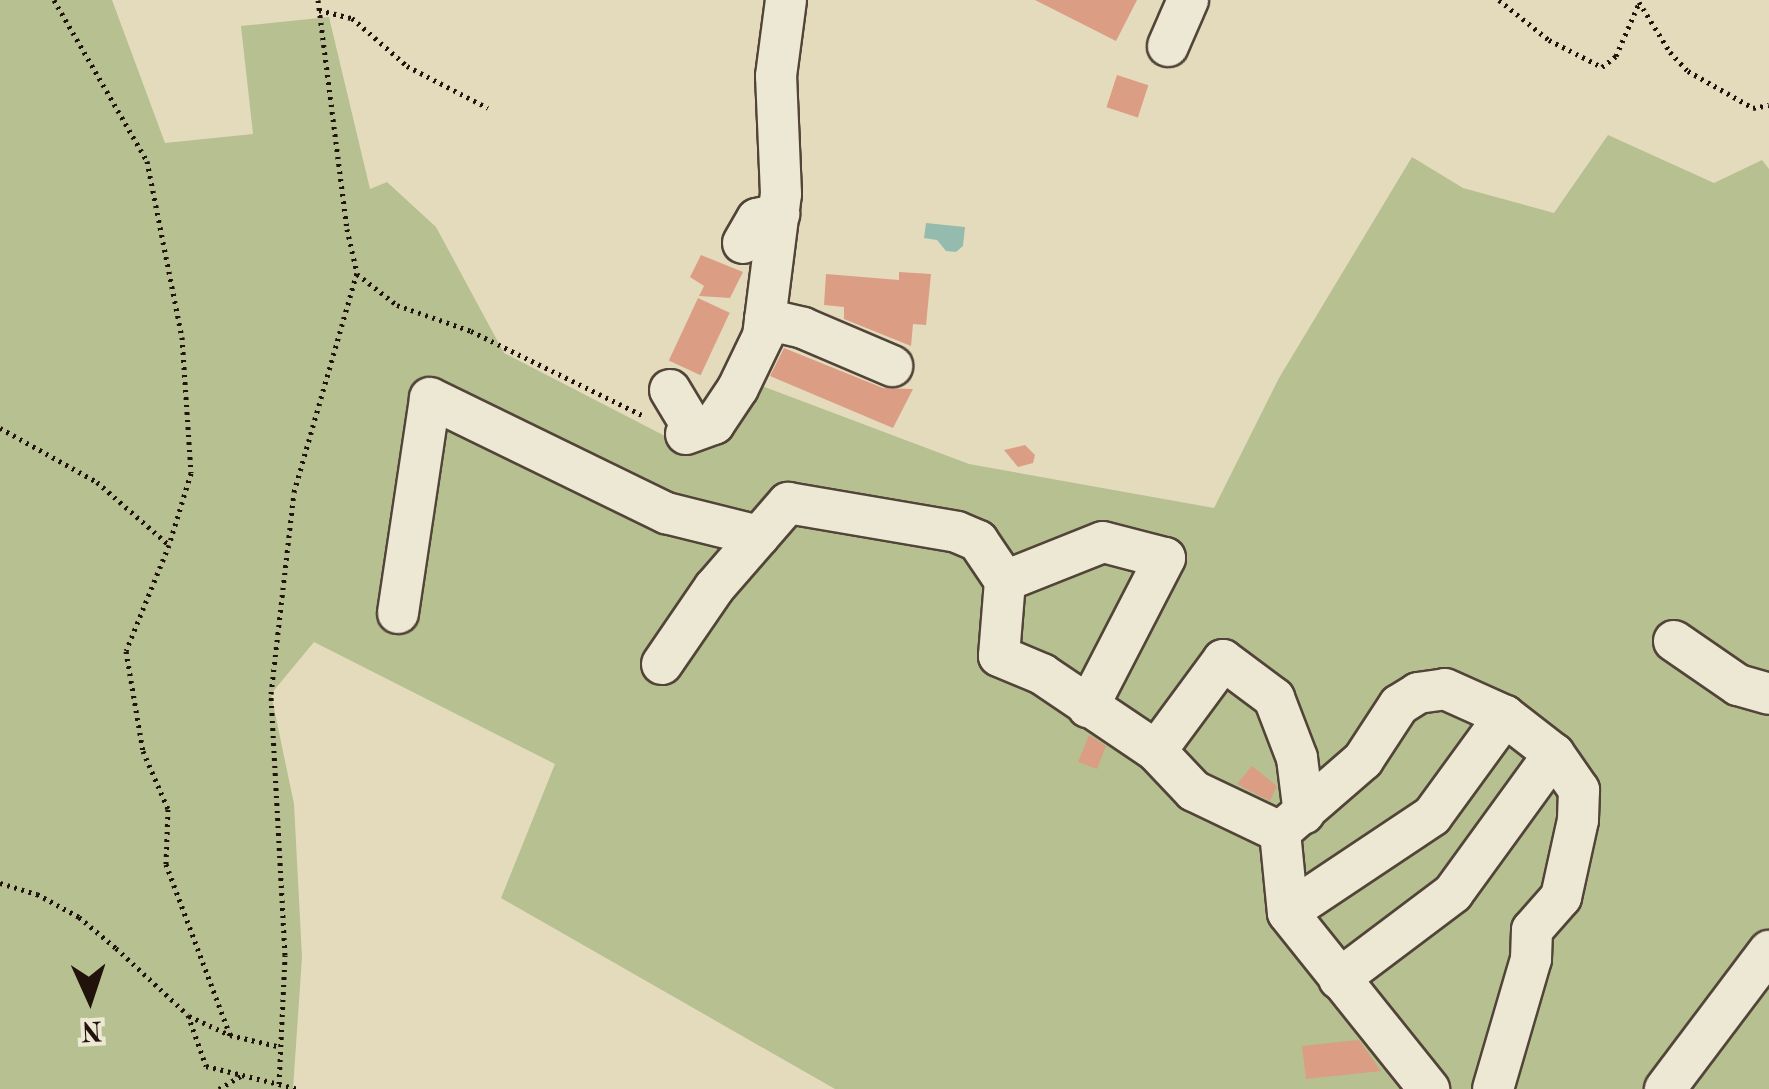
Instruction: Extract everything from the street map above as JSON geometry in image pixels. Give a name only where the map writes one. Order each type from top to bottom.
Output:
[{"type":"lane","points":[[670,390],[690,432],[714,424],[738,388],[763,336],[779,214],[794,164],[776,76],[786,0]]},
{"type":"lane","points":[[1168,46],[1188,0]]},
{"type":"lane","points":[[743,242],[757,220],[779,214]]},
{"type":"lane","points":[[766,319],[804,328],[892,366]]},
{"type":"lane","points":[[398,613],[430,398],[666,513],[759,536]]},
{"type":"lane","points":[[662,664],[714,588],[788,503],[957,532],[978,540],[1006,581],[999,656],[1042,674],[1156,751],[1194,791],[1292,823]]},
{"type":"lane","points":[[1006,581],[1103,542],[1164,558],[1088,707]]},
{"type":"lane","points":[[1674,641],[1738,686],[1769,694]]},
{"type":"lane","points":[[1156,751],[1223,660],[1274,698],[1296,758],[1288,912],[1429,1089]]},
{"type":"lane","points":[[1292,823],[1363,760],[1399,706],[1418,693],[1446,689],[1505,716],[1554,754],[1578,790],[1578,820],[1561,898],[1532,930],[1532,959],[1493,1089]]},
{"type":"lane","points":[[1288,912],[1432,816],[1505,716]]},
{"type":"lane","points":[[1339,979],[1452,893],[1554,754]]},
{"type":"lane","points":[[1665,1089],[1769,952]]},
{"type":"path","points":[[54,0],[147,161],[182,337],[190,473],[169,545],[126,651],[143,751],[168,809],[166,864],[230,1035]]},
{"type":"path","points":[[279,1084],[285,955],[271,694],[294,492],[357,273],[347,229],[318,0]]},
{"type":"path","points":[[1499,0],[1549,40],[1602,67],[1616,56],[1638,1]]},
{"type":"path","points":[[1638,1],[1670,52],[1688,71],[1753,108],[1769,105]]},
{"type":"path","points":[[319,10],[352,18],[407,66],[488,108]]},
{"type":"path","points":[[357,273],[397,305],[471,331],[690,432]]},
{"type":"path","points":[[0,428],[97,482],[169,545]]},
{"type":"path","points":[[0,882],[37,894],[79,917],[188,1015],[230,1035],[280,1047]]},
{"type":"path","points":[[188,1015],[206,1066],[298,1089]]},
{"type":"path","points":[[219,1089],[242,1075]]},
{"type":"green space","points":[[0,0],[112,0],[165,143],[253,134],[241,26],[329,17],[370,189],[387,182],[436,227],[504,353],[696,452],[754,383],[969,464],[1214,508],[1279,378],[1412,157],[1463,188],[1554,213],[1608,135],[1714,183],[1762,160],[1769,169],[1769,1089],[835,1089],[501,898],[555,764],[314,642],[271,694],[294,804],[302,957],[293,1089],[0,1089]]},
{"type":"water","points":[[926,223],[965,227],[963,246],[956,252],[946,251],[937,240],[924,238]]},
{"type":"building","points":[[1035,0],[1137,0],[1116,41]]},
{"type":"building","points":[[1117,75],[1148,85],[1138,118],[1106,107]]},
{"type":"building","points":[[701,255],[743,272],[730,298],[699,296],[704,286],[690,277]]},
{"type":"building","points":[[899,272],[931,274],[926,325],[913,324],[911,346],[844,319],[844,307],[824,305],[826,274],[899,280]]},
{"type":"building","points":[[698,298],[730,313],[701,375],[669,361]]},
{"type":"building","points":[[784,348],[883,388],[913,389],[893,428],[770,376]]},
{"type":"building","points":[[1025,445],[1035,455],[1033,463],[1018,467],[1004,450]]},
{"type":"building","points":[[1089,735],[1106,746],[1097,769],[1078,762]]},
{"type":"building","points":[[1252,766],[1277,786],[1270,801],[1237,784]]},
{"type":"building","points":[[1359,1040],[1381,1071],[1306,1079],[1302,1046]]}]
